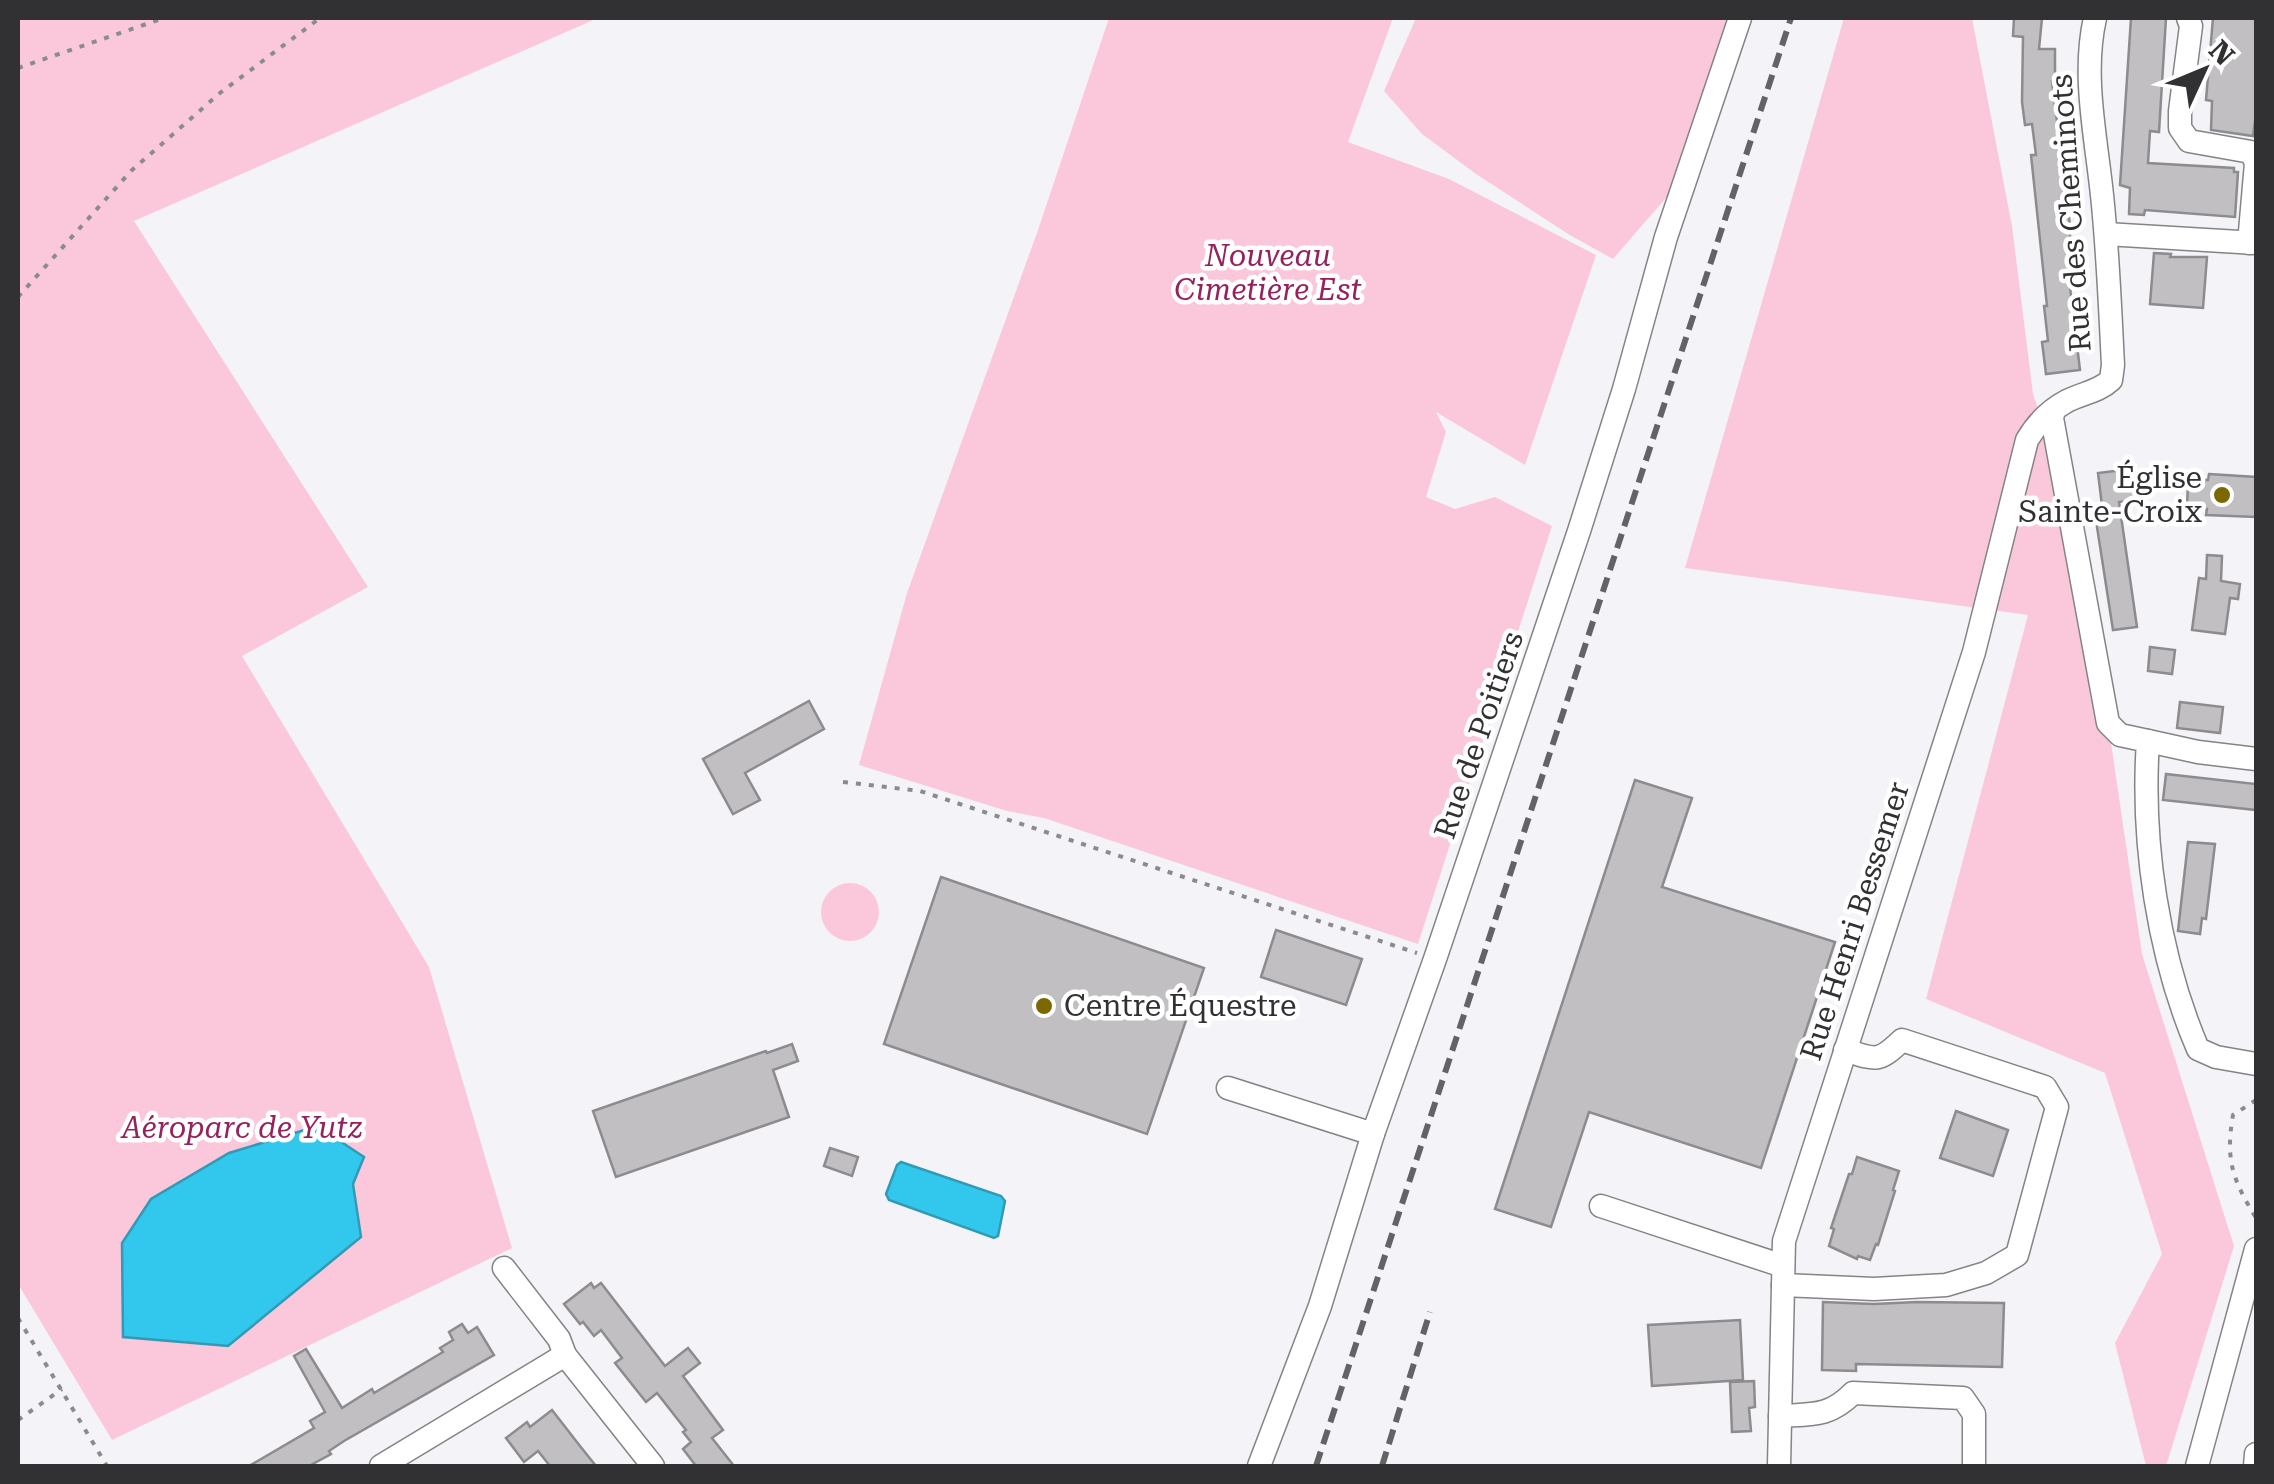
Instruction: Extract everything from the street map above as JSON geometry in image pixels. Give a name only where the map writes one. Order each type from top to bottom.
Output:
[{"type":"street","name":"Rue de Poitiers","points":[[1259,1466],[1320,1306],[1373,1134],[1579,531],[1666,238],[1740,18]]},
{"type":"street","name":"Rue des Cheminots","points":[[2054,410],[2102,388],[2111,380],[2113,364],[2106,234],[2090,81],[2089,49],[2094,18]]},
{"type":"street","points":[[2106,234],[2253,243],[2256,163],[2251,152],[2189,141],[2180,128],[2191,26],[2188,18]]},
{"type":"street","points":[[2054,410],[2052,418],[2108,723],[2120,735],[2256,760]]},
{"type":"street","name":"Rue Henri Bessemer","points":[[1779,1466],[1784,1241],[1974,652],[2027,440],[2046,414],[2054,410]]},
{"type":"street","points":[[2148,741],[2146,772],[2154,879],[2165,952],[2188,1026],[2198,1049],[2216,1058],[2256,1064]]},
{"type":"street","points":[[1601,1206],[1783,1276],[1874,1289],[1946,1285],[1986,1273],[2017,1255],[2056,1107],[2044,1087],[1902,1040],[1886,1056],[1874,1060],[1846,1050]]},
{"type":"street","points":[[1228,1088],[1373,1134]]},
{"type":"street","points":[[2197,1466],[2256,1249]]},
{"type":"street","points":[[504,1268],[652,1466]]},
{"type":"street","points":[[386,1465],[566,1355]]},
{"type":"street","points":[[1780,1416],[1837,1409],[1853,1393],[1963,1398],[1974,1414],[1974,1466]]},
{"type":"street","points":[[2255,1466],[2256,1454]]},
{"type":"path","points":[[18,68],[164,18]]},
{"type":"path","points":[[18,298],[132,171],[220,93],[320,18]]},
{"type":"path","points":[[842,782],[920,791],[1435,959]]},
{"type":"path","points":[[2256,1100],[2232,1115],[2228,1145],[2236,1186],[2256,1218]]},
{"type":"path","points":[[18,1318],[107,1466]]},
{"type":"path","points":[[18,1420],[62,1389]]},
{"type":"green space","name":"Aéroparc de Yutz","points":[[18,18],[598,18],[134,221],[368,587],[242,656],[429,967],[512,1248],[112,1440],[18,1284]]},
{"type":"green space","name":"Nouveau Cimetière Est","points":[[1109,18],[1393,18],[1348,142],[1449,179],[1596,255],[1525,465],[1436,412],[1446,432],[1426,497],[1455,509],[1495,497],[1552,526],[1418,944],[1044,818],[1007,811],[859,765],[907,593],[1038,230]]},
{"type":"green space","points":[[1416,18],[1736,18],[1685,176],[1613,259],[1476,174],[1422,134],[1384,91]]},
{"type":"green space","points":[[1844,18],[1972,18],[2012,226],[2033,394],[2046,431],[2098,654],[2142,954],[2234,1246],[2166,1466],[2146,1466],[2115,1343],[2162,1254],[2105,1073],[1926,999],[2028,615],[1685,568]]},
{"type":"green space","points":[[850,883],[871,891],[879,912],[871,933],[850,941],[829,933],[821,912],[829,891]]},
{"type":"water","points":[[317,1126],[364,1157],[353,1184],[361,1237],[228,1346],[123,1337],[122,1243],[151,1199],[229,1153]]},
{"type":"water","points":[[901,1162],[1001,1196],[1005,1201],[998,1236],[994,1238],[889,1200],[886,1194]]},
{"type":"building","points":[[2014,18],[2042,18],[2039,49],[2055,49],[2052,81],[2070,225],[2070,287],[2080,370],[2046,374],[2042,342],[2048,341],[2047,306],[2031,155],[2036,155],[2032,124],[2025,125],[2023,37],[2013,36]]},
{"type":"building","points":[[2131,18],[2166,18],[2159,132],[2150,131],[2148,163],[2234,168],[2238,172],[2235,217],[2145,210],[2144,215],[2129,214],[2130,188],[2120,185]]},
{"type":"building","points":[[2213,18],[2256,18],[2253,136],[2211,130],[2212,101],[2206,100]]},
{"type":"building","points":[[2154,253],[2207,257],[2203,308],[2150,304]]},
{"type":"building","points":[[2131,469],[2135,500],[2119,502],[2137,627],[2113,630],[2097,527],[2097,515],[2103,514],[2098,473]]},
{"type":"building","name":"Église Sainte-Croix","points":[[2209,474],[2256,477],[2256,517],[2206,515],[2203,506],[2187,505],[2188,484],[2204,485]]},
{"type":"building","points":[[2207,555],[2222,556],[2221,581],[2240,584],[2238,599],[2230,598],[2225,634],[2192,630],[2199,578],[2206,579]]},
{"type":"building","points":[[2150,647],[2175,650],[2172,674],[2148,671]]},
{"type":"building","points":[[809,701],[824,729],[745,773],[760,800],[733,814],[703,759]]},
{"type":"building","points":[[2180,702],[2223,707],[2220,733],[2177,728]]},
{"type":"building","points":[[2166,774],[2256,784],[2256,810],[2163,800]]},
{"type":"building","points":[[1635,780],[1692,798],[1662,887],[1835,942],[1761,1168],[1589,1112],[1551,1227],[1495,1209]]},
{"type":"building","points":[[2188,842],[2215,844],[2206,919],[2202,918],[2200,934],[2178,931]]},
{"type":"building","name":"Centre Équestre","points":[[941,877],[1204,968],[1147,1134],[884,1044]]},
{"type":"building","points":[[1276,930],[1362,959],[1346,1005],[1261,977]]},
{"type":"building","points":[[792,1044],[798,1061],[773,1070],[789,1117],[616,1177],[593,1111]]},
{"type":"building","points":[[1956,1111],[2008,1130],[1993,1176],[1940,1158]]},
{"type":"building","points":[[830,1148],[858,1157],[852,1176],[824,1166]]},
{"type":"building","points":[[1857,1157],[1899,1171],[1870,1260],[1858,1256],[1857,1259],[1829,1246],[1834,1229],[1831,1228]]},
{"type":"building","points":[[591,1283],[594,1288],[601,1283],[665,1366],[688,1348],[700,1363],[683,1376],[723,1430],[712,1438],[734,1466],[696,1466],[683,1449],[691,1442],[683,1432],[686,1430],[657,1393],[646,1402],[615,1363],[622,1358],[601,1330],[594,1336],[564,1304]]},
{"type":"building","points":[[1823,1302],[2004,1303],[2002,1367],[1856,1364],[1856,1371],[1822,1370]]},
{"type":"building","points":[[1740,1320],[1743,1380],[1652,1386],[1648,1325]]},
{"type":"building","points":[[462,1324],[468,1333],[477,1327],[494,1355],[344,1441],[329,1451],[331,1454],[309,1466],[249,1466],[314,1428],[310,1421],[325,1412],[294,1356],[306,1349],[342,1408],[443,1352],[440,1348],[453,1340],[449,1332]]},
{"type":"building","points":[[1754,1381],[1755,1407],[1749,1408],[1751,1431],[1732,1432],[1730,1382]]},
{"type":"building","points":[[552,1410],[596,1466],[550,1466],[538,1451],[524,1462],[506,1438],[527,1422],[530,1427]]},
{"type":"railway","points":[[1316,1466],[1791,18]]},
{"type":"railway","points":[[1382,1466],[1430,1312]]},
{"type":"place","name":"Église Sainte-Croix","points":[[2222,495]]},
{"type":"place","name":"Centre Équestre","points":[[1044,1006]]}]
